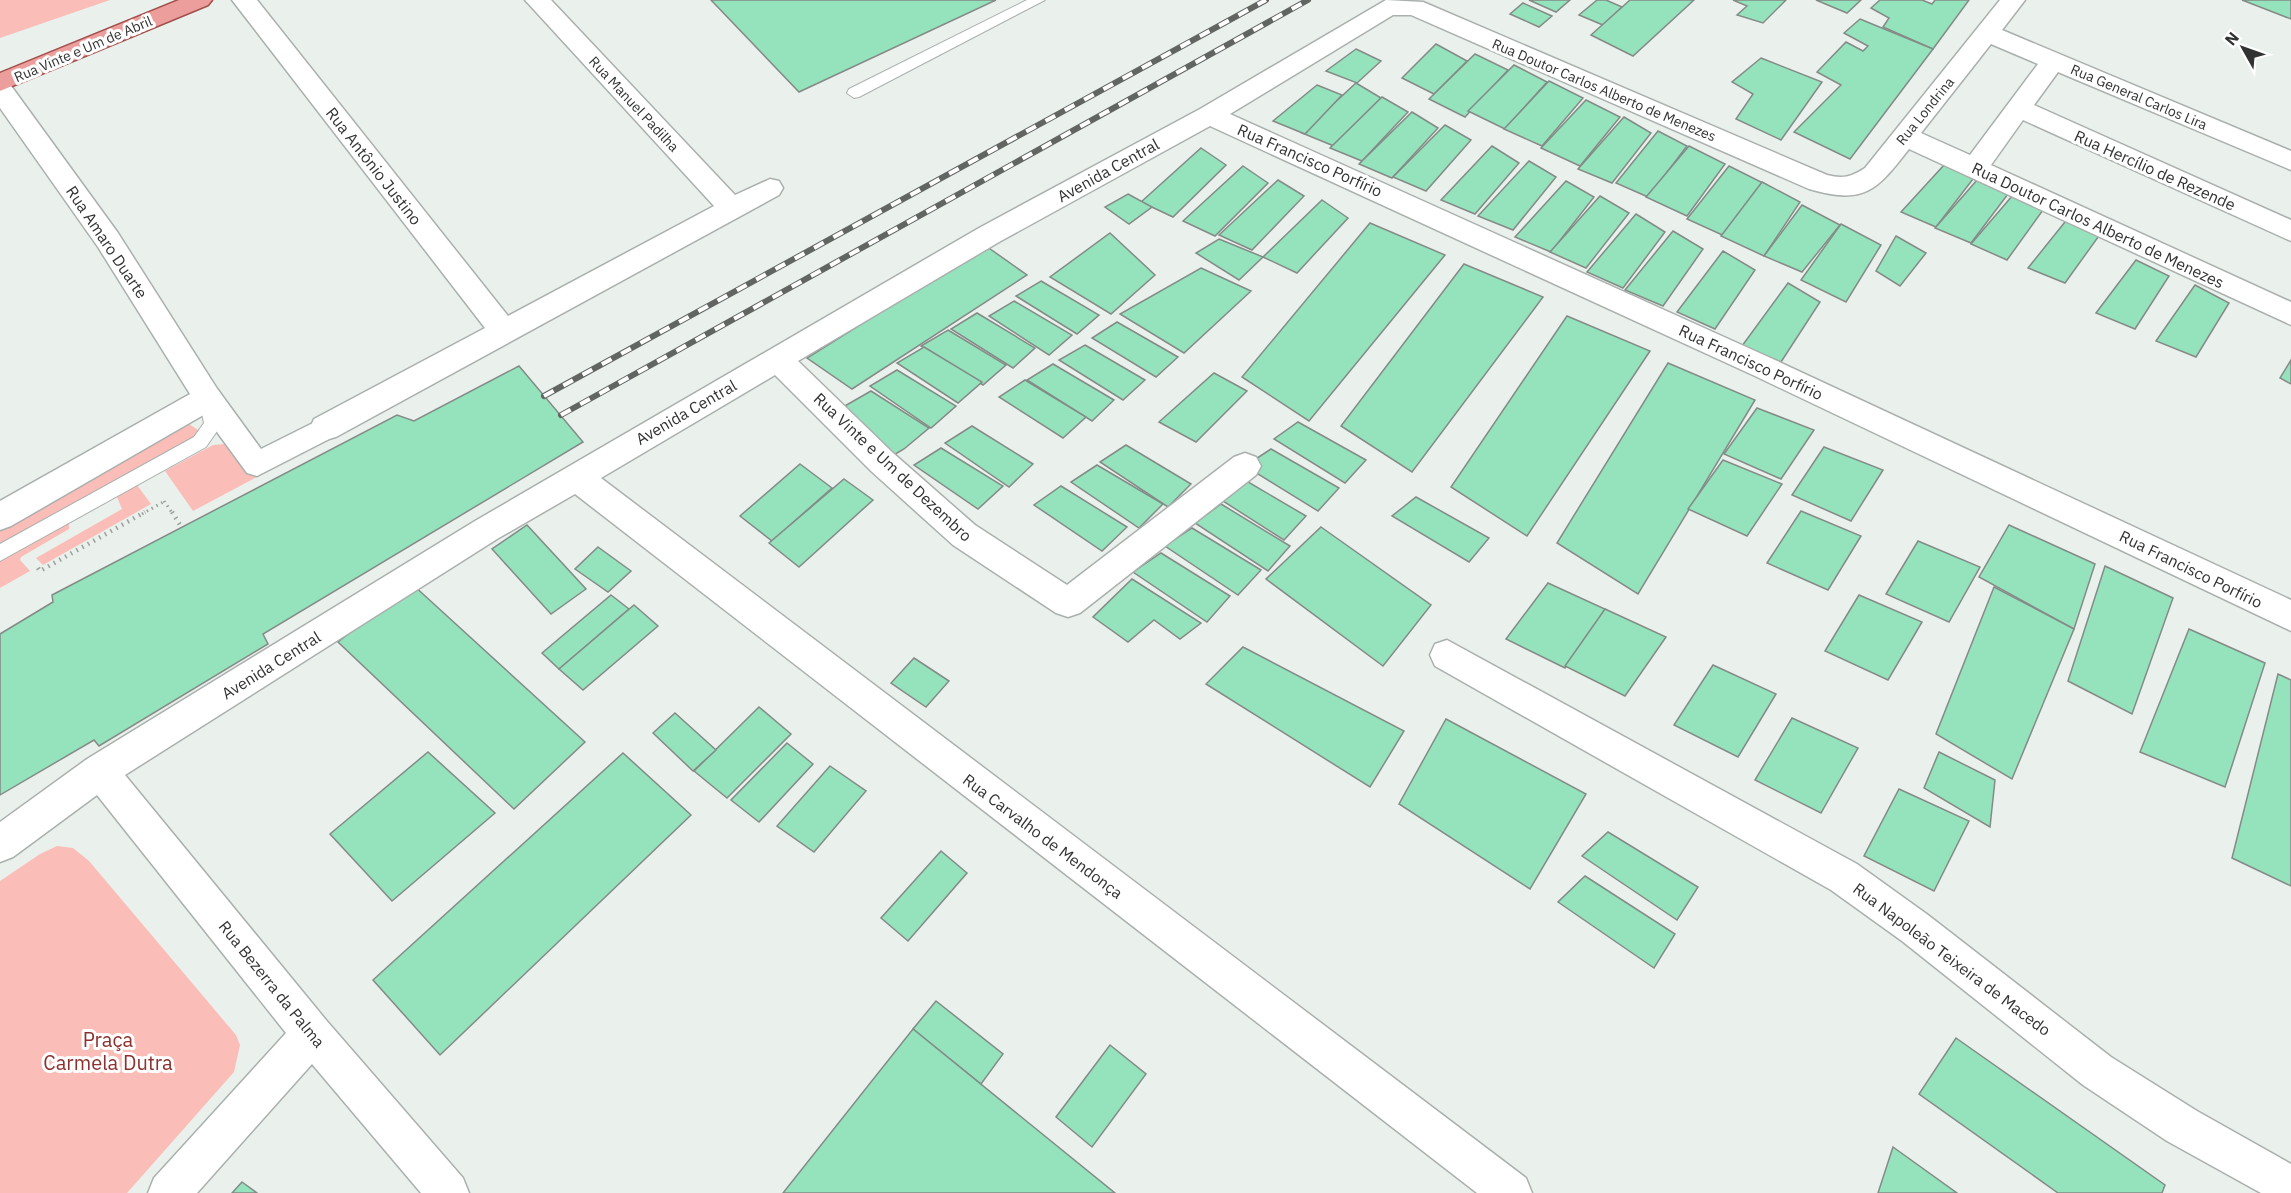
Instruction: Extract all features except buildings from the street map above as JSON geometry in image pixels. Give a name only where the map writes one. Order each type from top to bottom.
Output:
[{"type":"main road","name":"Rua Vinte e Um de Abril","points":[[0,83],[200,0]]},
{"type":"street","name":"Rua Antônio Justino","points":[[244,0],[504,332]]},
{"type":"street","name":"Rua Manuel Padilha","points":[[537,0],[731,208]]},
{"type":"street","name":"Rua Londrina","points":[[1818,182],[1839,188],[1857,186],[1874,175],[2013,0]]},
{"type":"street","name":"Avenida Central","points":[[0,844],[100,771],[486,530],[989,235],[1209,115],[1388,7]]},
{"type":"street","name":"Rua Doutor Carlos Alberto de Menezes","points":[[1388,7],[1414,8],[1818,182]]},
{"type":"street","name":"Rua General Carlos Lira","points":[[1987,33],[2291,161]]},
{"type":"street","points":[[1974,168],[2054,61]]},
{"type":"street","name":"Rua Amaro Duarte","points":[[0,89],[108,240],[208,398]]},
{"type":"street","name":"Rua Hercílio de Rezende","points":[[2018,108],[2291,231]]},
{"type":"street","name":"Rua Francisco Porfírio","points":[[1209,115],[1765,368],[2291,616]]},
{"type":"street","name":"Rua Doutor Carlos Alberto de Menezes","points":[[1905,136],[2291,314]]},
{"type":"street","points":[[0,517],[208,398],[257,465],[770,188]]},
{"type":"street","name":"Rua Vinte e Um de Dezembro","points":[[777,359],[882,462],[964,535],[1068,603],[1245,466]]},
{"type":"street","name":"Rua Carvalho de Mendonça","points":[[576,477],[1511,1193]]},
{"type":"street","name":"Rua Napoleão Teixeira de Macedo","points":[[1447,655],[1844,877],[1915,928],[2097,1071],[2182,1126],[2291,1187]]},
{"type":"street","name":"Rua Bezerra da Palma","points":[[100,771],[312,1034],[448,1193]]},
{"type":"street","points":[[169,1193],[312,1034]]},
{"type":"lane","points":[[854,93],[1038,0]]},
{"type":"lane","points":[[0,553],[200,442],[213,424],[208,398]]},
{"type":"path","points":[[165,501],[182,528]]},
{"type":"green space","points":[[0,0],[110,0],[0,38]]},
{"type":"green space","points":[[189,424],[198,430],[198,434],[0,544],[0,529]]},
{"type":"green space","points":[[225,444],[236,449],[257,477],[193,511],[165,471],[213,445]]},
{"type":"green space","points":[[137,485],[151,504],[43,565],[36,558],[122,509],[117,497]]},
{"type":"green space","points":[[69,519],[69,529],[21,557],[20,560],[30,571],[0,588],[0,558]]},
{"type":"green space","name":"Praça Carmela Dutra","points":[[57,846],[73,848],[89,861],[236,1035],[240,1045],[234,1072],[127,1193],[0,1193],[0,881],[40,854]]},
{"type":"railway","points":[[544,396],[1266,0]]},
{"type":"railway","points":[[561,415],[1308,0]]}]
